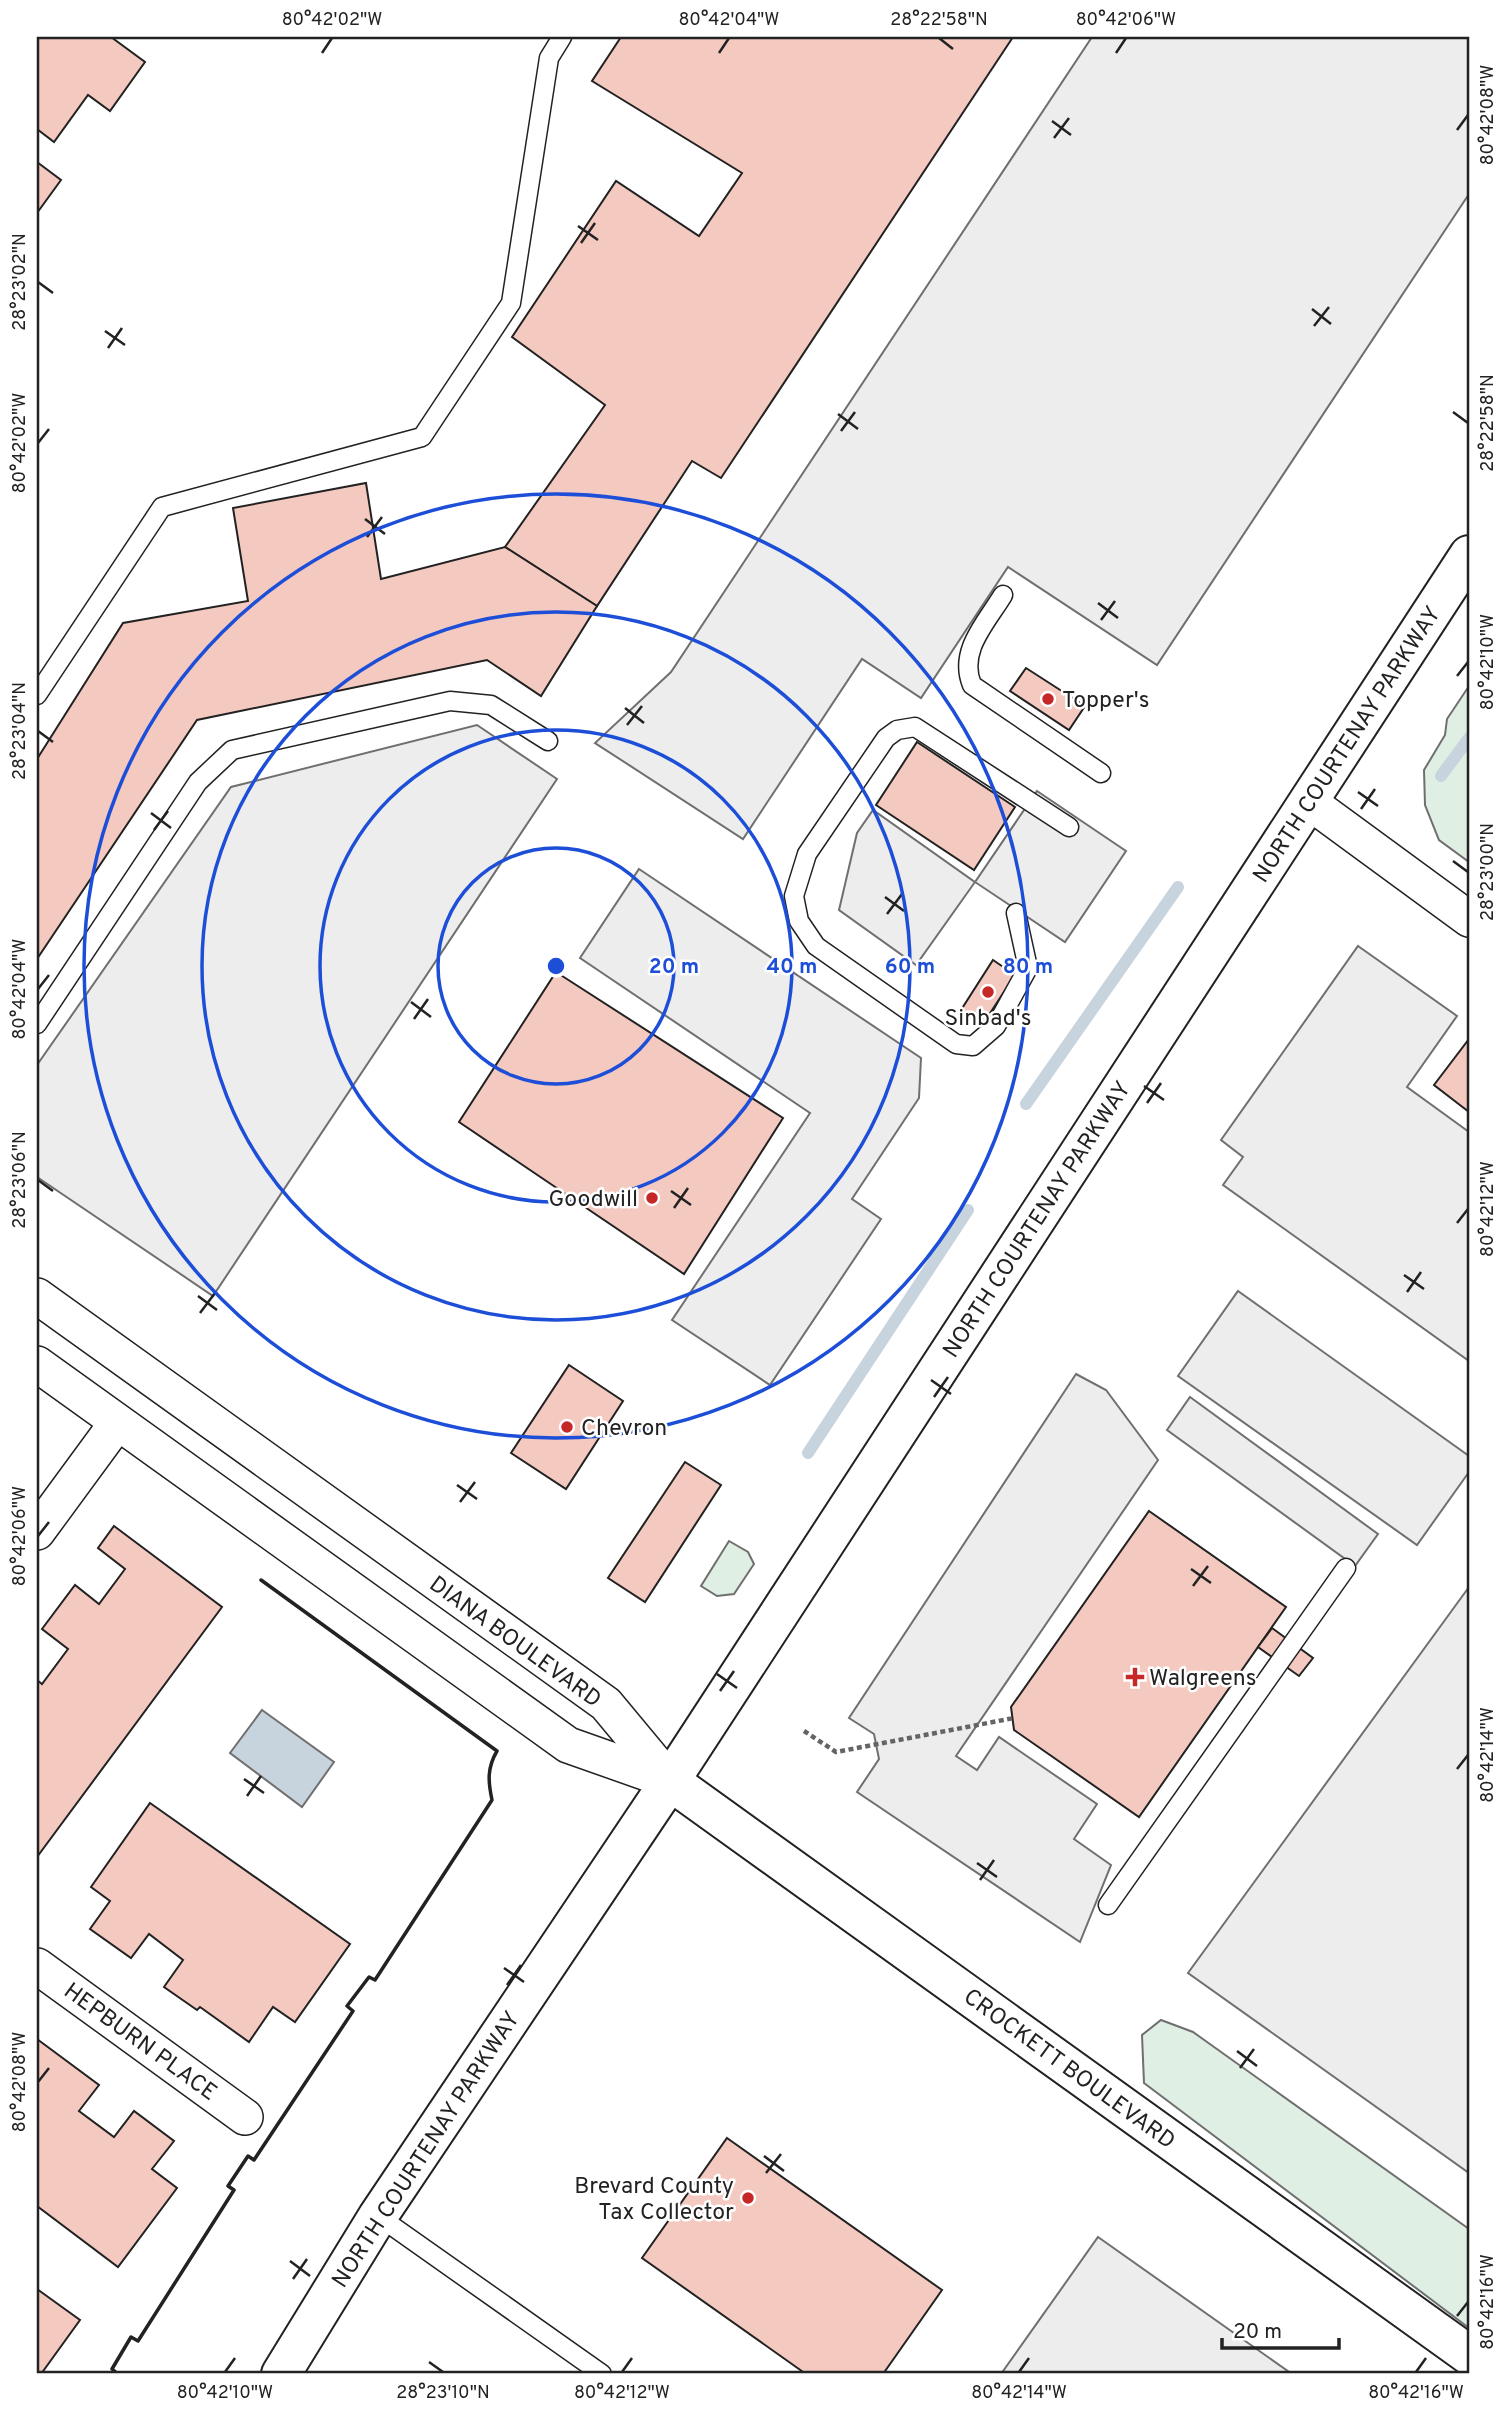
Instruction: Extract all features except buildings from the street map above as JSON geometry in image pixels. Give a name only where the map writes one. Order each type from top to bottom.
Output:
[{"type":"main road","name":"NORTH COURTENAY PARKWAY","points":[[281,2374],[377,2216],[670,1781],[1469,555]]},
{"type":"main road","name":"CROCKETT BOULEVARD","points":[[670,1781],[1469,2355]]},
{"type":"street","points":[[1308,801],[1469,919]]},
{"type":"street","name":"DIANA BOULEVARD","points":[[37,1296],[606,1704],[670,1781]]},
{"type":"street","points":[[37,1364],[568,1745],[670,1781]]},
{"type":"street","points":[[37,1532],[117,1423]]},
{"type":"street","points":[[350,1589],[383,1544]]},
{"type":"street","name":"HEPBURN PLACE","points":[[37,1966],[245,2117]]},
{"type":"lane","points":[[37,695],[162,507],[422,437],[510,303],[549,58],[562,37]]},
{"type":"lane","points":[[1003,595],[968,652],[967,675],[971,685],[1101,773]]},
{"type":"lane","points":[[37,1024],[198,782],[232,750],[450,701],[491,705],[548,741]]},
{"type":"lane","points":[[1016,913],[1028,968],[996,1026],[973,1046],[956,1044],[816,946],[799,920],[794,896],[807,854],[886,738],[898,730],[915,727],[1069,827]]},
{"type":"lane","points":[[1108,1905],[1346,1568]]},
{"type":"lane","points":[[377,2216],[602,2374]]},
{"type":"path","points":[[804,1731],[836,1752],[1014,1718]]},
{"type":"green space","points":[[1469,686],[1469,862],[1439,840],[1425,805],[1424,770],[1445,735],[1447,719]]},
{"type":"green space","points":[[729,1541],[748,1552],[754,1564],[734,1594],[717,1596],[701,1586]]},
{"type":"green space","points":[[1161,2020],[1193,2032],[1469,2229],[1469,2328],[1144,2083],[1142,2035]]},
{"type":"shaded area","points":[[1092,37],[1469,37],[1469,194],[1157,665],[1008,567],[921,698],[862,659],[743,839],[595,743],[671,672]]},
{"type":"shaded area","points":[[477,725],[557,779],[213,1296],[37,1177],[37,1065],[231,787]]},
{"type":"shaded area","points":[[1037,791],[1126,851],[1065,942],[975,882]]},
{"type":"shaded area","points":[[873,810],[975,882],[916,965],[839,910],[857,833]]},
{"type":"shaded area","points":[[639,869],[921,1058],[919,1098],[852,1199],[881,1219],[770,1385],[672,1320],[810,1113],[580,958]]},
{"type":"shaded area","points":[[1358,946],[1457,1016],[1407,1087],[1469,1132],[1469,1361],[1223,1185],[1243,1157],[1221,1140]]},
{"type":"shaded area","points":[[1238,1291],[1469,1456],[1469,1472],[1417,1545],[1178,1376]]},
{"type":"shaded area","points":[[1076,1374],[1106,1390],[1158,1460],[956,1756],[977,1770],[999,1737],[1097,1804],[1074,1839],[1111,1865],[1080,1942],[857,1792],[879,1759],[874,1734],[849,1718]]},
{"type":"shaded area","points":[[1190,1397],[1378,1534],[1355,1566],[1167,1430]]},
{"type":"shaded area","points":[[1469,1587],[1469,2173],[1188,1973]]},
{"type":"shaded area","points":[[262,1710],[334,1762],[302,1807],[230,1753]]},
{"type":"shaded area","points":[[1098,2237],[1292,2374],[1001,2374]]},
{"type":"waterway","points":[[1441,776],[1469,738]]},
{"type":"waterway","points":[[1026,1104],[1178,887]]},
{"type":"waterway","points":[[808,1453],[968,1210]]},
{"type":"wall","points":[[118,2374],[112,2369],[131,2337],[138,2341],[234,2190],[228,2186],[248,2156],[254,2160],[353,2011],[347,2006],[369,1977],[375,1980],[492,1800],[489,1775],[497,1751],[261,1580]]},
{"type":"place","name":"Topper's","points":[[1048,699]]},
{"type":"place","name":"Sinbad's","points":[[988,992]]},
{"type":"place","name":"Goodwill","points":[[652,1198]]},
{"type":"place","name":"Chevron","points":[[567,1427]]},
{"type":"place","name":"Walgreens","points":[[1135,1677]]},
{"type":"place","name":"Brevard County Tax Collector","points":[[748,2198]]}]
